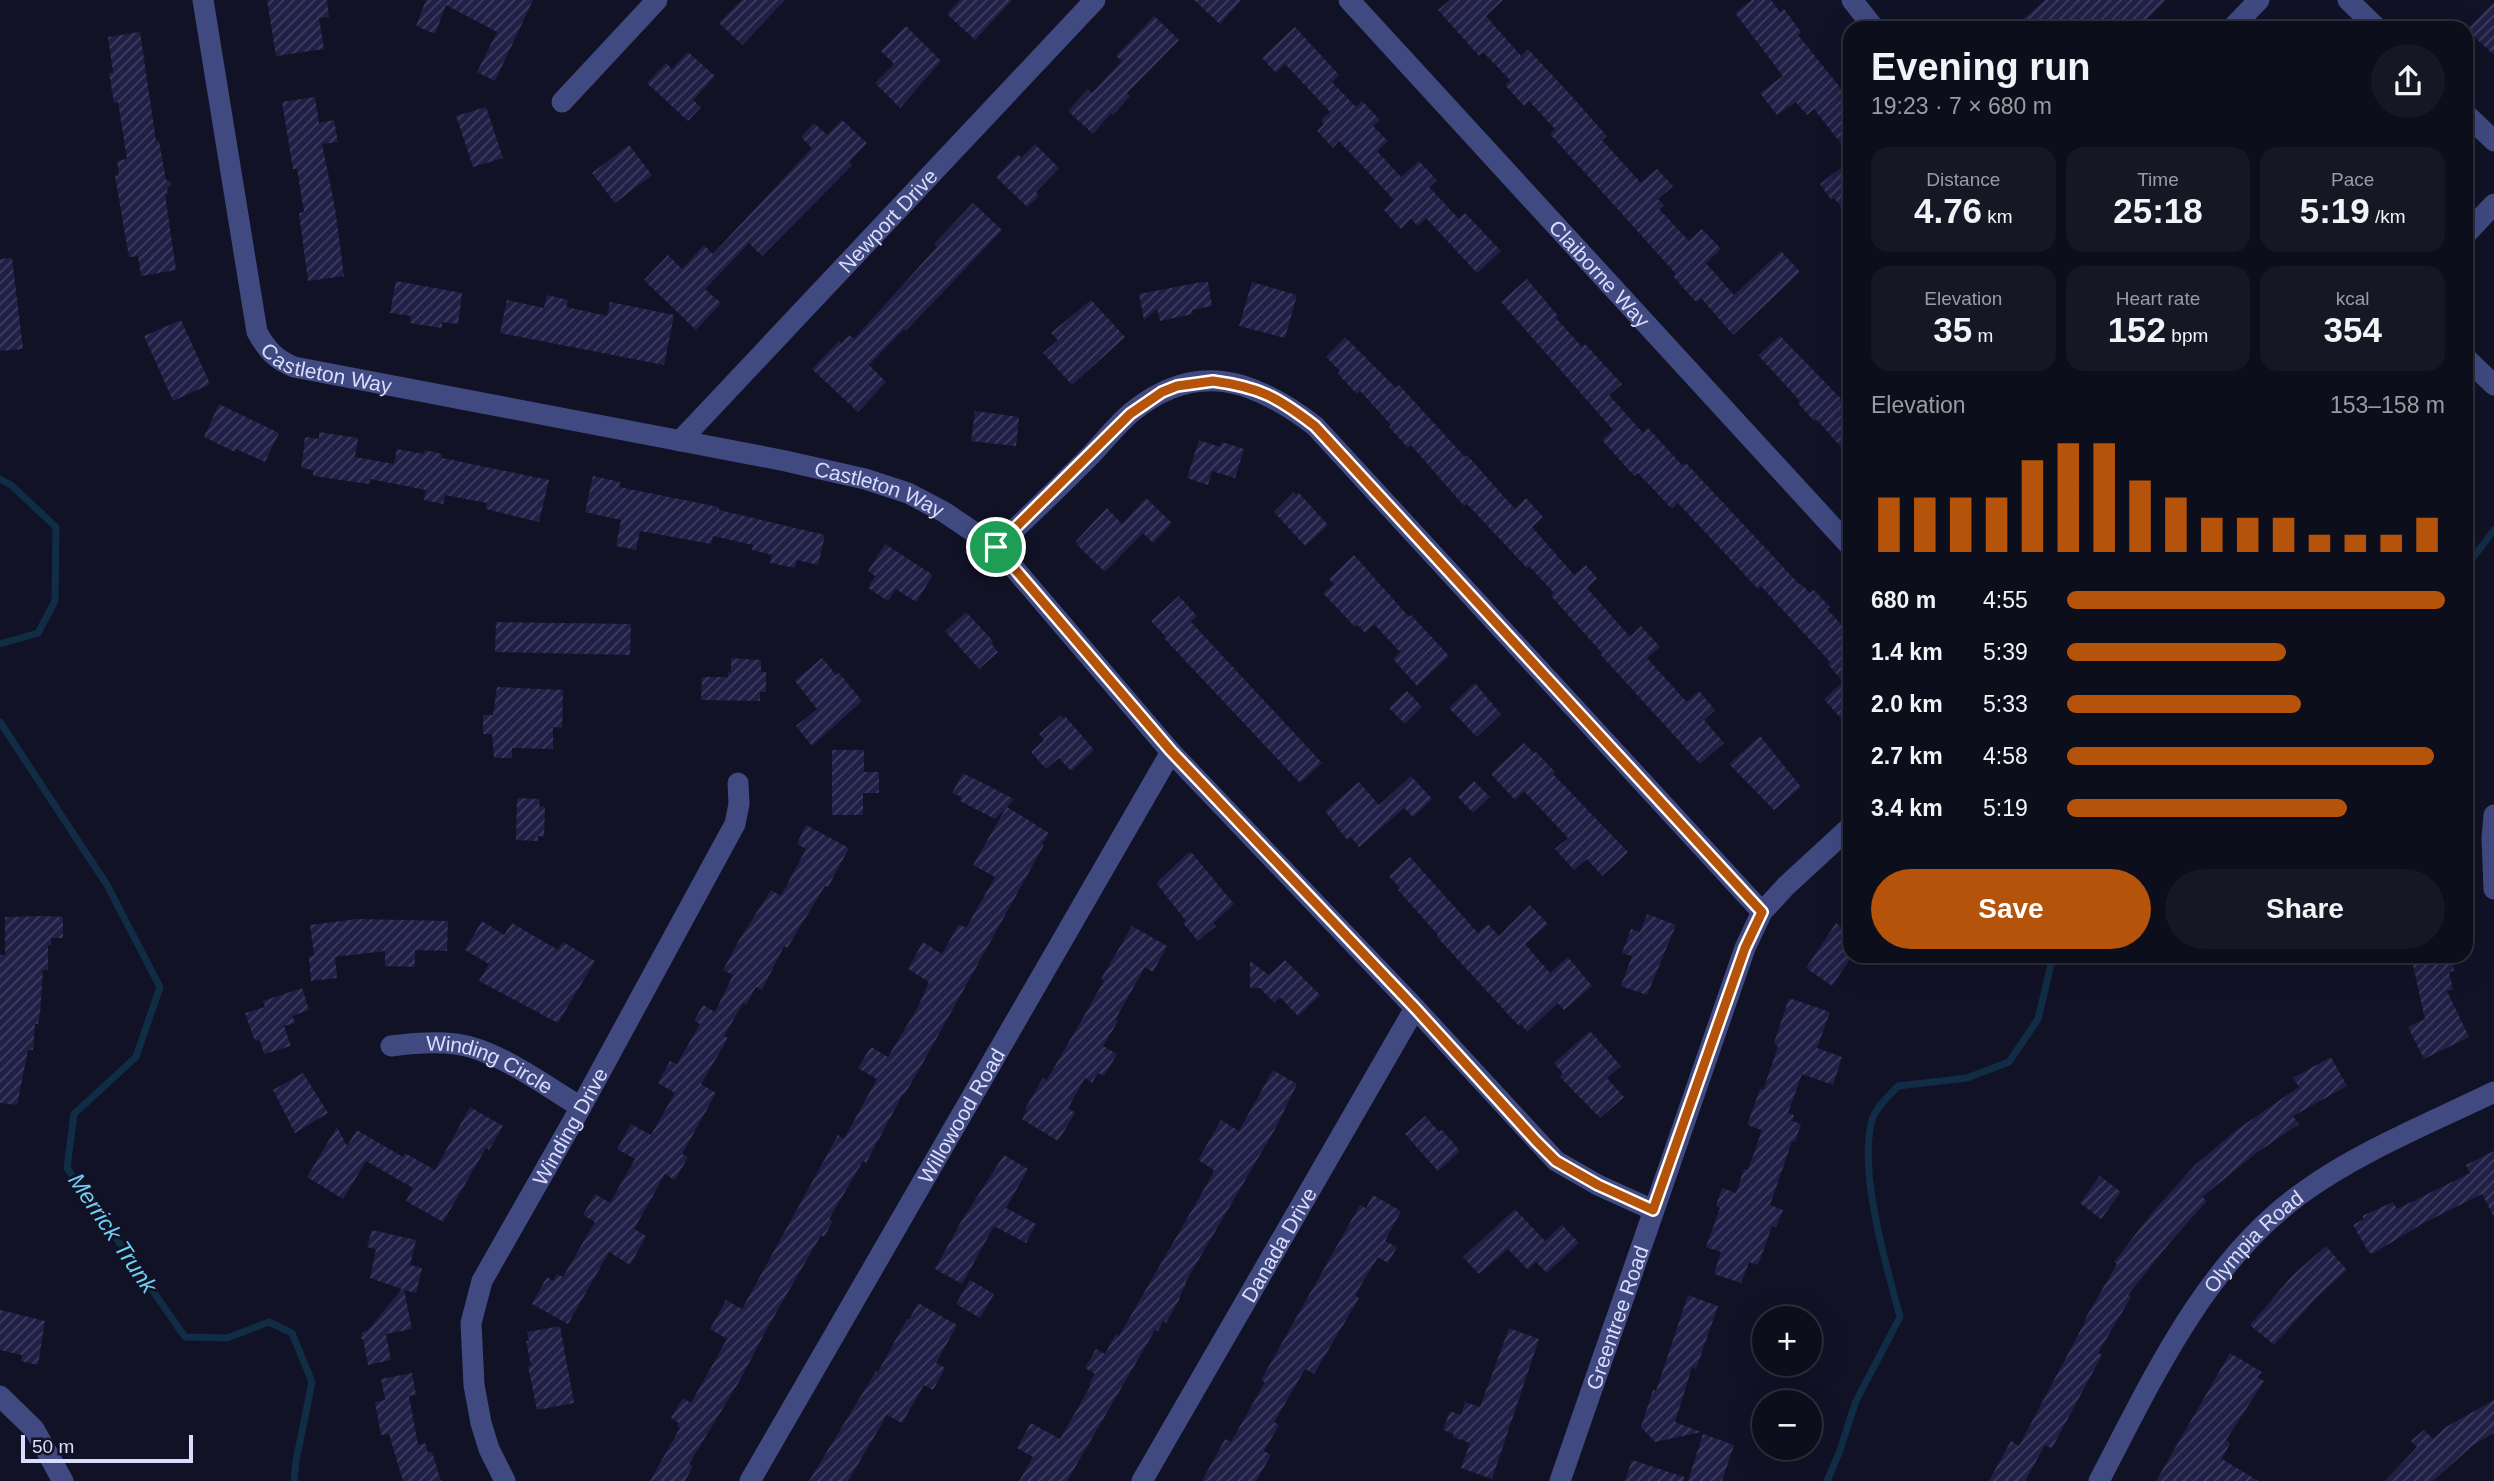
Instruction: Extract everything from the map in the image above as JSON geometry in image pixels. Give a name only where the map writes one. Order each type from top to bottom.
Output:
[{"type":"street","name":"Castleton Way","points":[[203,0],[257,332],[267,350],[279,360],[294,366],[780,460],[864,479],[908,494],[944,512],[996,547],[1171,751],[1556,1161],[1598,1185],[1653,1210]]},
{"type":"street","points":[[562,102],[657,0]]},
{"type":"street","name":"Newport Drive","points":[[680,441],[1095,0]]},
{"type":"street","name":"Claiborne Way","points":[[1349,0],[1843,538]]},
{"type":"street","points":[[1852,0],[1868,21]]},
{"type":"street","points":[[2239,21],[2259,0]]},
{"type":"street","points":[[2348,0],[2370,21]]},
{"type":"street","points":[[2473,121],[2494,141]]},
{"type":"street","points":[[2473,226],[2494,204]]},
{"type":"street","points":[[2473,365],[2494,385]]},
{"type":"street","points":[[996,547],[1130,414],[1162,392],[1194,382],[1213,381],[1241,385],[1266,393],[1288,405],[1315,426],[1762,912]]},
{"type":"street","name":"Willowood Road","points":[[750,1481],[1171,751]]},
{"type":"street","name":"Winding Drive","points":[[505,1481],[489,1449],[474,1385],[470,1341],[475,1302],[482,1281],[582,1107],[735,824],[739,804],[738,783]]},
{"type":"street","points":[[2494,815],[2494,876]]},
{"type":"street","name":"Greentree Road","points":[[1560,1481],[1745,948],[1762,912],[1843,833]]},
{"type":"street","name":"Danada Drive","points":[[1142,1481],[1415,1008]]},
{"type":"street","name":"Winding Circle","points":[[391,1046],[422,1042],[458,1044],[491,1054],[582,1107]]},
{"type":"street","name":"Olympia Road","points":[[2098,1481],[2158,1368],[2187,1322],[2214,1282],[2268,1220],[2301,1193],[2341,1167],[2494,1092]]},
{"type":"street","points":[[1,1398],[34,1429],[63,1481]]},
{"type":"building","points":[[267,0],[327,0],[329,17],[319,18],[324,49],[276,56]]},
{"type":"building","points":[[426,0],[533,0],[495,81],[477,72],[497,32],[446,5],[435,34],[416,26]]},
{"type":"building","points":[[742,0],[785,0],[742,45],[719,23]]},
{"type":"building","points":[[960,0],[1012,0],[975,40],[947,14]]},
{"type":"building","points":[[1194,0],[1241,0],[1220,24]]},
{"type":"building","points":[[1450,0],[1503,0],[1486,16],[1521,56],[1528,49],[1607,136],[1602,140],[1641,183],[1657,169],[1673,186],[1658,199],[1664,205],[1659,209],[1689,241],[1702,229],[1721,249],[1706,263],[1734,295],[1781,251],[1800,272],[1733,335],[1701,298],[1697,302],[1694,300],[1673,276],[1676,274],[1550,134],[1555,129],[1529,101],[1524,106],[1505,85],[1510,80],[1483,52],[1479,56],[1438,10]]},
{"type":"building","points":[[1752,0],[1771,0],[1780,12],[1784,9],[1801,32],[1798,35],[1843,91],[1843,146],[1814,109],[1807,115],[1796,102],[1777,115],[1760,93],[1783,76],[1735,13]]},
{"type":"building","points":[[2045,0],[2166,0],[2145,21],[2021,21]]},
{"type":"building","points":[[2494,2],[2494,55],[2473,36],[2473,24]]},
{"type":"building","points":[[1154,16],[1179,40],[1127,93],[1130,96],[1093,134],[1068,111],[1088,89],[1092,93],[1122,61],[1116,56]]},
{"type":"building","points":[[906,26],[941,61],[900,108],[875,83],[894,64],[881,51]]},
{"type":"building","points":[[1295,27],[1339,75],[1332,82],[1356,107],[1362,101],[1380,120],[1373,126],[1388,141],[1377,151],[1401,177],[1419,161],[1437,180],[1429,187],[1459,219],[1465,213],[1501,251],[1477,273],[1426,218],[1418,226],[1411,219],[1401,229],[1384,210],[1394,200],[1339,141],[1333,148],[1317,131],[1324,124],[1321,120],[1330,112],[1285,64],[1276,73],[1262,58]]},
{"type":"building","points":[[140,32],[156,141],[159,141],[166,180],[172,183],[165,195],[176,270],[141,276],[138,256],[129,257],[115,176],[119,175],[117,161],[127,159],[118,102],[114,103],[109,73],[113,72],[108,37]]},
{"type":"building","points":[[688,52],[715,76],[693,100],[701,107],[688,121],[647,83],[666,63],[672,69]]},
{"type":"building","points":[[315,97],[319,123],[334,120],[338,142],[322,144],[335,208],[344,276],[308,281],[299,213],[304,212],[297,169],[293,169],[282,102]]},
{"type":"building","points":[[486,107],[503,158],[473,167],[456,116]]},
{"type":"building","points":[[842,120],[867,143],[849,162],[852,165],[762,256],[749,243],[705,289],[721,303],[696,330],[644,280],[668,255],[682,269],[704,245],[713,254],[812,148],[801,137],[814,123],[827,135]]},
{"type":"building","points":[[1035,144],[1059,168],[1036,192],[1039,196],[1027,207],[996,177],[1018,154],[1021,158]]},
{"type":"building","points":[[629,145],[652,175],[615,203],[592,173]]},
{"type":"building","points":[[1843,166],[1843,209],[1834,198],[1831,200],[1820,184]]},
{"type":"building","points":[[973,203],[1002,230],[906,331],[904,329],[869,365],[886,382],[858,412],[812,369],[839,341],[841,344],[849,335],[854,339],[937,247],[934,244]]},
{"type":"building","points":[[12,258],[23,349],[0,351],[0,259]]},
{"type":"building","points":[[1527,279],[1582,347],[1585,344],[1622,384],[1609,395],[1643,433],[1648,428],[1683,466],[1686,463],[1800,585],[1810,593],[1814,590],[1830,607],[1827,609],[1843,626],[1843,682],[1828,664],[1830,662],[1761,586],[1758,589],[1678,503],[1672,509],[1638,473],[1634,476],[1602,440],[1613,430],[1501,302]]},
{"type":"building","points":[[396,281],[462,293],[458,324],[442,322],[442,328],[410,323],[411,316],[390,313]]},
{"type":"building","points":[[1208,282],[1212,306],[1192,310],[1193,314],[1160,321],[1157,309],[1144,320],[1139,294]]},
{"type":"building","points":[[1252,282],[1297,295],[1285,338],[1239,326]]},
{"type":"building","points":[[547,295],[568,300],[566,307],[607,316],[610,302],[674,315],[664,365],[500,333],[507,300],[544,308]]},
{"type":"building","points":[[1091,300],[1125,337],[1072,385],[1043,353],[1058,340],[1051,333]]},
{"type":"building","points":[[181,320],[210,384],[173,401],[144,336]]},
{"type":"building","points":[[1780,336],[1843,401],[1843,449],[1816,419],[1814,421],[1798,403],[1800,401],[1758,355]]},
{"type":"building","points":[[1345,337],[1396,388],[1399,385],[1515,509],[1526,498],[1543,517],[1532,527],[1574,575],[1586,565],[1597,578],[1587,588],[1630,637],[1641,626],[1660,647],[1647,658],[1687,702],[1699,691],[1715,710],[1704,720],[1724,743],[1700,764],[1601,655],[1551,596],[1554,593],[1529,566],[1527,568],[1467,504],[1464,506],[1411,445],[1408,448],[1389,427],[1391,425],[1360,391],[1357,394],[1338,374],[1340,371],[1326,357]]},
{"type":"building","points":[[219,404],[279,433],[265,462],[236,449],[235,452],[204,437]]},
{"type":"building","points":[[975,411],[1019,417],[1016,446],[971,441]]},
{"type":"building","points":[[319,432],[358,438],[355,457],[394,464],[397,449],[424,454],[425,450],[442,454],[442,458],[549,480],[539,522],[486,509],[487,503],[445,495],[443,504],[424,500],[426,490],[370,479],[369,484],[313,476],[313,470],[301,468],[305,437],[319,439]]},
{"type":"building","points":[[1199,440],[1220,447],[1222,442],[1244,449],[1235,478],[1212,471],[1208,485],[1187,478]]},
{"type":"building","points":[[593,476],[620,482],[619,487],[719,507],[719,510],[825,535],[818,565],[797,560],[795,568],[770,563],[772,555],[752,550],[753,545],[713,536],[711,544],[640,531],[636,550],[616,546],[621,520],[585,512]]},
{"type":"building","points":[[1294,492],[1296,495],[1299,493],[1328,525],[1305,546],[1274,512]]},
{"type":"building","points":[[1146,498],[1172,523],[1153,543],[1143,533],[1105,572],[1076,541],[1107,508],[1122,524]]},
{"type":"building","points":[[885,544],[933,575],[916,602],[896,589],[888,601],[868,588],[875,576],[868,571]]},
{"type":"building","points":[[1354,555],[1409,617],[1411,615],[1449,656],[1417,686],[1393,659],[1400,652],[1374,624],[1365,633],[1358,625],[1355,627],[1323,593],[1334,584],[1329,579]]},
{"type":"building","points":[[1179,596],[1197,616],[1191,622],[1322,763],[1300,783],[1151,621]]},
{"type":"building","points":[[966,612],[993,641],[991,643],[998,652],[979,669],[945,631]]},
{"type":"building","points":[[496,622],[631,624],[630,655],[495,652]]},
{"type":"building","points":[[731,658],[761,660],[761,672],[766,672],[766,692],[760,692],[760,701],[701,700],[702,677],[728,677],[728,672],[731,672]]},
{"type":"building","points":[[822,658],[836,675],[839,673],[862,701],[812,746],[796,726],[817,709],[795,681]]},
{"type":"building","points":[[1843,682],[1843,721],[1824,699]]},
{"type":"building","points":[[1475,683],[1501,714],[1477,737],[1449,708]]},
{"type":"building","points":[[497,687],[563,690],[562,728],[553,727],[553,749],[512,748],[512,758],[494,758],[492,734],[483,734],[483,715],[493,715]]},
{"type":"building","points":[[1407,691],[1422,707],[1405,724],[1389,708]]},
{"type":"building","points":[[1061,715],[1063,718],[1065,716],[1094,750],[1071,771],[1059,758],[1046,769],[1031,752],[1044,740],[1039,734]]},
{"type":"building","points":[[1760,736],[1801,787],[1774,810],[1729,764]]},
{"type":"building","points":[[1524,743],[1536,752],[1555,772],[1553,774],[1628,852],[1602,876],[1587,859],[1574,870],[1555,849],[1568,838],[1524,791],[1515,800],[1491,774]]},
{"type":"building","points":[[832,750],[864,750],[864,772],[879,772],[879,793],[863,793],[863,815],[832,815]]},
{"type":"building","points":[[963,773],[1014,799],[1007,807],[1049,833],[1042,844],[1044,845],[866,1163],[863,1161],[829,1219],[833,1221],[824,1237],[821,1235],[740,1380],[689,1464],[693,1466],[685,1481],[650,1481],[680,1428],[677,1426],[679,1423],[671,1418],[683,1398],[691,1403],[727,1339],[710,1329],[726,1300],[742,1309],[838,1135],[844,1139],[877,1079],[858,1068],[871,1047],[888,1057],[918,1007],[929,982],[908,969],[923,942],[942,954],[959,924],[966,928],[995,877],[973,865],[1006,808],[995,819],[960,801],[962,797],[952,793]]},
{"type":"building","points":[[1411,776],[1432,799],[1413,817],[1404,808],[1359,847],[1351,837],[1347,840],[1325,811],[1359,782],[1379,805]]},
{"type":"building","points":[[1474,781],[1490,797],[1473,813],[1458,797]]},
{"type":"building","points":[[517,798],[540,799],[539,806],[545,807],[544,837],[538,836],[538,841],[516,840]]},
{"type":"building","points":[[806,825],[849,848],[828,887],[825,886],[787,948],[784,946],[762,990],[756,987],[746,1005],[743,1003],[724,1036],[728,1038],[701,1084],[716,1093],[682,1154],[688,1157],[675,1180],[665,1174],[634,1229],[646,1236],[630,1265],[609,1252],[568,1324],[532,1304],[547,1277],[553,1281],[557,1274],[563,1277],[595,1222],[583,1215],[595,1194],[610,1203],[635,1159],[617,1149],[631,1124],[651,1135],[675,1093],[658,1083],[670,1061],[677,1064],[700,1024],[694,1021],[703,1005],[715,1012],[733,975],[723,970],[771,890],[781,896],[806,849],[797,844]]},
{"type":"building","points":[[1188,853],[1192,853],[1234,904],[1213,923],[1216,926],[1198,941],[1156,883]]},
{"type":"building","points":[[1410,857],[1478,933],[1488,924],[1499,936],[1530,905],[1548,924],[1525,944],[1550,973],[1568,957],[1592,986],[1564,1010],[1558,1003],[1527,1032],[1437,937],[1398,890],[1400,888],[1389,876]]},
{"type":"building","points":[[1647,914],[1676,925],[1647,995],[1621,986],[1632,956],[1622,953],[1631,929],[1640,932]]},
{"type":"building","points":[[5,917],[63,917],[63,938],[51,938],[51,945],[48,945],[48,970],[43,970],[40,1013],[38,1024],[35,1024],[33,1050],[28,1050],[17,1105],[0,1103],[0,955],[5,955]]},
{"type":"building","points":[[357,919],[448,921],[447,951],[415,950],[415,967],[385,966],[385,951],[335,957],[337,978],[311,981],[309,957],[314,955],[310,925]]},
{"type":"building","points":[[482,921],[504,935],[512,923],[558,950],[563,942],[595,961],[558,1023],[479,981],[489,964],[465,950]]},
{"type":"building","points":[[1836,923],[1843,928],[1843,963],[1847,963],[1832,986],[1806,968]]},
{"type":"building","points":[[1132,926],[1167,946],[1153,972],[1145,967],[1115,1020],[1118,1021],[1103,1046],[1117,1054],[1104,1076],[1098,1073],[1092,1083],[1085,1078],[1068,1108],[1075,1113],[1058,1141],[1022,1119],[1027,1110],[1025,1109],[1043,1078],[1047,1080]]},
{"type":"building","points":[[1285,960],[1320,995],[1298,1016],[1280,997],[1274,1003],[1260,988],[1250,988],[1250,961],[1269,975]]},
{"type":"building","points":[[2413,963],[2452,963],[2454,971],[2449,972],[2453,990],[2447,991],[2469,1037],[2424,1059],[2408,1027],[2425,1019]]},
{"type":"building","points":[[302,988],[309,1010],[292,1016],[295,1023],[284,1026],[291,1046],[264,1054],[260,1040],[255,1041],[245,1013],[265,1007],[263,1001]]},
{"type":"building","points":[[1789,998],[1830,1012],[1817,1048],[1842,1057],[1833,1085],[1802,1074],[1788,1113],[1794,1115],[1792,1121],[1801,1124],[1795,1142],[1792,1141],[1770,1205],[1783,1210],[1776,1227],[1772,1226],[1758,1265],[1749,1262],[1741,1283],[1714,1274],[1721,1252],[1706,1247],[1720,1208],[1716,1206],[1722,1188],[1736,1193],[1744,1169],[1748,1170],[1762,1130],[1747,1125],[1778,1047],[1774,1043]]},
{"type":"building","points":[[1590,1031],[1621,1066],[1607,1078],[1624,1097],[1600,1118],[1560,1077],[1563,1074],[1554,1063]]},
{"type":"building","points":[[2331,1057],[2347,1086],[2293,1116],[2299,1124],[2255,1154],[2202,1197],[2207,1201],[2128,1295],[2131,1297],[2098,1353],[2102,1355],[2052,1448],[2045,1445],[2025,1481],[1989,1481],[2011,1441],[2019,1446],[2117,1264],[2114,1262],[2152,1213],[2195,1165],[2238,1129],[2299,1087],[2293,1078]]},
{"type":"building","points":[[1273,1070],[1297,1084],[1275,1129],[1185,1283],[1166,1323],[1163,1321],[1158,1331],[1155,1330],[1067,1481],[1019,1481],[1033,1457],[1017,1448],[1031,1423],[1060,1439],[1095,1374],[1085,1368],[1096,1349],[1105,1354],[1116,1334],[1119,1336],[1211,1177],[1214,1170],[1198,1160],[1221,1120],[1239,1131]]},
{"type":"building","points":[[303,1073],[328,1113],[295,1133],[273,1090]]},
{"type":"building","points":[[470,1107],[503,1126],[489,1150],[486,1148],[443,1222],[406,1201],[413,1188],[366,1161],[343,1199],[307,1177],[337,1127],[347,1146],[357,1130],[403,1157],[405,1153],[435,1170]]},
{"type":"building","points":[[1425,1116],[1439,1132],[1442,1130],[1460,1151],[1438,1171],[1405,1134]]},
{"type":"building","points":[[2494,1151],[2494,1217],[2482,1194],[2422,1224],[2372,1254],[2368,1251],[2353,1225],[2364,1219],[2362,1216],[2393,1202],[2397,1209],[2470,1173],[2466,1165]]},
{"type":"building","points":[[1004,1155],[1028,1169],[1006,1208],[1036,1224],[1026,1243],[994,1226],[962,1284],[935,1269],[962,1220]]},
{"type":"building","points":[[2100,1176],[2121,1192],[2101,1219],[2080,1203]]},
{"type":"building","points":[[1373,1195],[1401,1211],[1385,1241],[1397,1247],[1388,1263],[1378,1257],[1355,1295],[1359,1298],[1314,1374],[1305,1369],[1274,1422],[1279,1425],[1264,1451],[1271,1455],[1256,1481],[1202,1481],[1225,1439],[1231,1442],[1265,1382],[1261,1380],[1360,1205],[1366,1208]]},
{"type":"building","points":[[1515,1209],[1545,1241],[1562,1225],[1579,1243],[1547,1273],[1536,1262],[1528,1270],[1508,1249],[1479,1274],[1463,1257]]},
{"type":"building","points":[[372,1230],[416,1240],[410,1265],[422,1268],[416,1293],[404,1290],[412,1329],[386,1334],[391,1360],[368,1365],[361,1339],[362,1332],[368,1330],[402,1289],[370,1278],[376,1249],[367,1247]]},
{"type":"building","points":[[2326,1246],[2347,1270],[2317,1297],[2274,1345],[2250,1325],[2292,1276]]},
{"type":"building","points":[[970,1280],[994,1294],[980,1318],[956,1304]]},
{"type":"building","points":[[1688,1295],[1718,1306],[1696,1369],[1692,1367],[1675,1422],[1701,1432],[1655,1442],[1641,1427]]},
{"type":"building","points":[[918,1303],[957,1325],[936,1363],[945,1368],[933,1390],[924,1385],[902,1423],[887,1415],[848,1481],[809,1481],[876,1371],[878,1372]]},
{"type":"building","points":[[0,1310],[45,1321],[38,1365],[21,1361],[22,1355],[0,1350]]},
{"type":"building","points":[[560,1326],[574,1403],[537,1410],[528,1366],[531,1366],[527,1332]]},
{"type":"building","points":[[1509,1328],[1539,1339],[1492,1479],[1461,1468],[1470,1443],[1443,1430],[1450,1411],[1461,1415],[1465,1402],[1480,1407]]},
{"type":"building","points":[[2230,1353],[2262,1372],[2257,1377],[2264,1381],[2226,1440],[2230,1443],[2222,1459],[2258,1481],[2156,1481]]},
{"type":"building","points":[[412,1373],[416,1395],[409,1396],[418,1445],[425,1443],[428,1453],[432,1452],[441,1481],[403,1481],[389,1434],[381,1435],[375,1402],[385,1400],[381,1379]]},
{"type":"building","points":[[2494,1400],[2494,1433],[2473,1445],[2433,1481],[2385,1481],[2417,1447],[2411,1441],[2424,1430],[2433,1439],[2446,1427]]},
{"type":"building","points":[[1703,1434],[1734,1445],[1722,1481],[1688,1481]]},
{"type":"building","points":[[1632,1460],[1684,1477],[1684,1481],[1625,1481]]},
{"type":"waterway","name":"Merrick Trunk","points":[[0,479],[11,485],[56,527],[55,601],[38,633],[0,644]]},
{"type":"waterway","points":[[2473,558],[2494,530]]},
{"type":"waterway","name":"Merrick Trunk","points":[[0,722],[107,885],[160,987],[136,1057],[74,1114],[67,1168],[185,1337],[227,1338],[269,1322],[292,1333],[312,1382],[294,1481]]},
{"type":"waterway","points":[[1827,1481],[1856,1401],[1900,1317],[1881,1245],[1871,1191],[1868,1165],[1874,1115],[1898,1086],[1967,1078],[2009,1062],[2038,1019],[2051,963]]},
{"type":"route","points":[[1213,381],[1241,385],[1266,393],[1288,405],[1315,426],[1762,912],[1745,948],[1653,1210],[1598,1185],[1556,1161],[1536,1141],[1415,1008],[1171,751],[996,547],[1130,414],[1162,392],[1177,386],[1213,381]]}]
